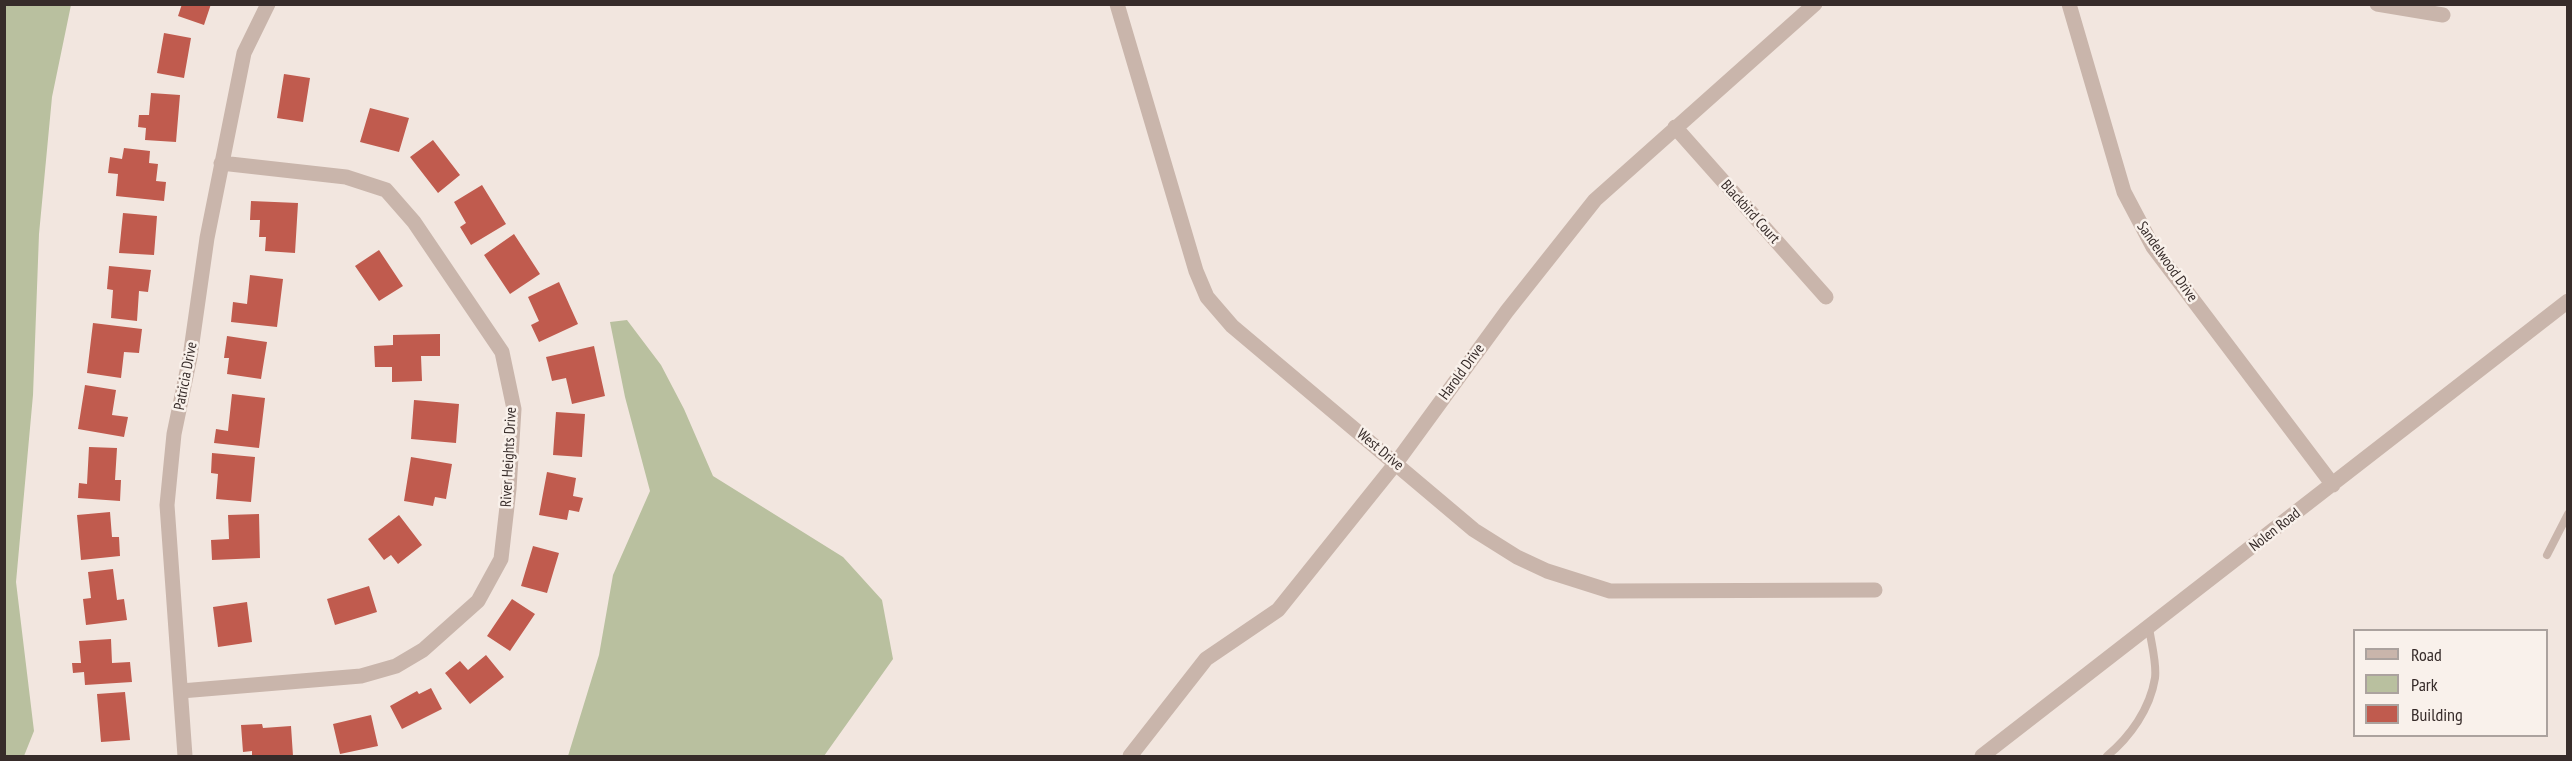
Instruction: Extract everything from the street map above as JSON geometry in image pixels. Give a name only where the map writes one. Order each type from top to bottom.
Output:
[{"type":"street","name":"Patricia Drive","points":[[184,756],[167,505],[174,434],[190,357],[207,238],[244,53],[268,4]]},
{"type":"street","name":"West Drive","points":[[1117,4],[1196,271],[1207,297],[1232,326],[1474,530],[1517,557],[1547,571],[1610,591],[1875,590]]},
{"type":"street","name":"Harold Drive","points":[[1130,756],[1206,659],[1278,609],[1395,463],[1507,311],[1595,200],[1815,4]]},
{"type":"street","name":"Sandelwood Drive","points":[[2069,4],[2124,192],[2133,214],[2153,247],[2333,485]]},
{"type":"street","points":[[2377,4],[2443,15]]},
{"type":"street","name":"Blackbird Court","points":[[1675,127],[1826,297]]},
{"type":"street","name":"River Heights Drive","points":[[181,691],[361,676],[396,666],[423,650],[478,601],[501,559],[509,489],[514,408],[502,352],[414,222],[386,190],[346,177],[222,163]]},
{"type":"street","name":"Nolen Road","points":[[1982,756],[2568,301]]},
{"type":"lane","points":[[2547,555],[2568,514]]},
{"type":"lane","points":[[2107,756],[2119,747],[2142,716],[2155,677],[2149,627]]},
{"type":"green space","points":[[4,5],[71,5],[52,97],[39,234],[33,395],[16,582],[34,731],[24,756],[4,756]]},
{"type":"green space","points":[[627,320],[661,365],[684,409],[713,476],[843,557],[882,600],[893,659],[824,756],[568,756],[599,655],[613,575],[650,491],[625,397],[610,322]]},
{"type":"building","points":[[182,4],[211,4],[204,25],[178,16]]},
{"type":"building","points":[[164,33],[191,38],[184,78],[157,73]]},
{"type":"building","points":[[284,74],[310,78],[303,122],[277,118]]},
{"type":"building","points":[[151,93],[180,95],[176,142],[145,140],[146,128],[138,127],[139,115],[149,115]]},
{"type":"building","points":[[370,108],[409,118],[399,152],[360,142]]},
{"type":"building","points":[[433,140],[460,175],[438,193],[410,157]]},
{"type":"building","points":[[124,148],[150,151],[149,163],[158,164],[156,181],[166,182],[164,201],[116,196],[118,174],[108,173],[110,157],[122,159]]},
{"type":"building","points":[[482,185],[506,224],[471,245],[460,227],[466,223],[454,202]]},
{"type":"building","points":[[251,201],[298,203],[295,253],[265,251],[266,237],[259,237],[260,220],[250,220]]},
{"type":"building","points":[[123,213],[157,216],[154,255],[119,253]]},
{"type":"building","points":[[514,234],[540,274],[510,294],[484,255]]},
{"type":"building","points":[[379,250],[403,286],[379,301],[355,266]]},
{"type":"building","points":[[109,266],[151,270],[148,292],[139,291],[137,321],[111,318],[113,290],[107,289]]},
{"type":"building","points":[[250,275],[283,279],[277,327],[231,322],[233,302],[247,304]]},
{"type":"building","points":[[559,282],[578,324],[539,342],[531,325],[539,321],[528,297]]},
{"type":"building","points":[[93,323],[142,329],[139,353],[124,352],[121,378],[87,373]]},
{"type":"building","points":[[440,334],[440,356],[421,356],[422,381],[392,382],[392,367],[375,367],[374,346],[393,345],[393,335]]},
{"type":"building","points":[[227,336],[267,342],[261,379],[227,374],[229,358],[224,358]]},
{"type":"building","points":[[594,346],[605,396],[572,404],[566,378],[552,381],[546,357]]},
{"type":"building","points":[[85,385],[116,390],[112,415],[128,417],[124,437],[78,429]]},
{"type":"building","points":[[232,394],[265,398],[259,448],[214,443],[216,429],[228,431]]},
{"type":"building","points":[[414,400],[459,404],[456,443],[411,439]]},
{"type":"building","points":[[556,412],[585,414],[582,457],[553,455]]},
{"type":"building","points":[[89,447],[117,448],[115,480],[121,480],[120,501],[78,498],[79,483],[87,484]]},
{"type":"building","points":[[212,453],[255,457],[251,502],[216,499],[218,474],[211,473]]},
{"type":"building","points":[[411,457],[452,464],[446,499],[435,497],[433,506],[404,501]]},
{"type":"building","points":[[547,472],[576,478],[573,496],[583,498],[579,512],[569,510],[567,520],[539,515]]},
{"type":"building","points":[[110,512],[112,537],[119,537],[120,556],[81,560],[77,515]]},
{"type":"building","points":[[259,514],[260,558],[212,560],[211,540],[229,539],[228,515]]},
{"type":"building","points":[[399,515],[422,545],[398,564],[391,555],[384,560],[368,539]]},
{"type":"building","points":[[533,546],[559,553],[547,593],[521,586]]},
{"type":"building","points":[[113,569],[117,600],[124,599],[127,620],[86,625],[83,599],[91,598],[88,572]]},
{"type":"building","points":[[369,586],[377,612],[335,625],[327,599]]},
{"type":"building","points":[[512,599],[535,614],[510,651],[487,636]]},
{"type":"building","points":[[247,602],[252,642],[218,647],[213,607]]},
{"type":"building","points":[[111,639],[112,663],[130,662],[132,682],[85,685],[84,672],[73,673],[72,663],[81,663],[79,641]]},
{"type":"building","points":[[486,655],[504,677],[470,704],[445,673],[460,661],[468,670]]},
{"type":"building","points":[[431,688],[442,709],[402,729],[390,706],[417,691],[419,694]]},
{"type":"building","points":[[125,692],[130,740],[101,742],[97,694]]},
{"type":"building","points":[[371,715],[378,746],[340,754],[333,724]]},
{"type":"building","points":[[262,724],[263,728],[291,726],[293,756],[252,756],[252,751],[243,752],[241,725]]}]
